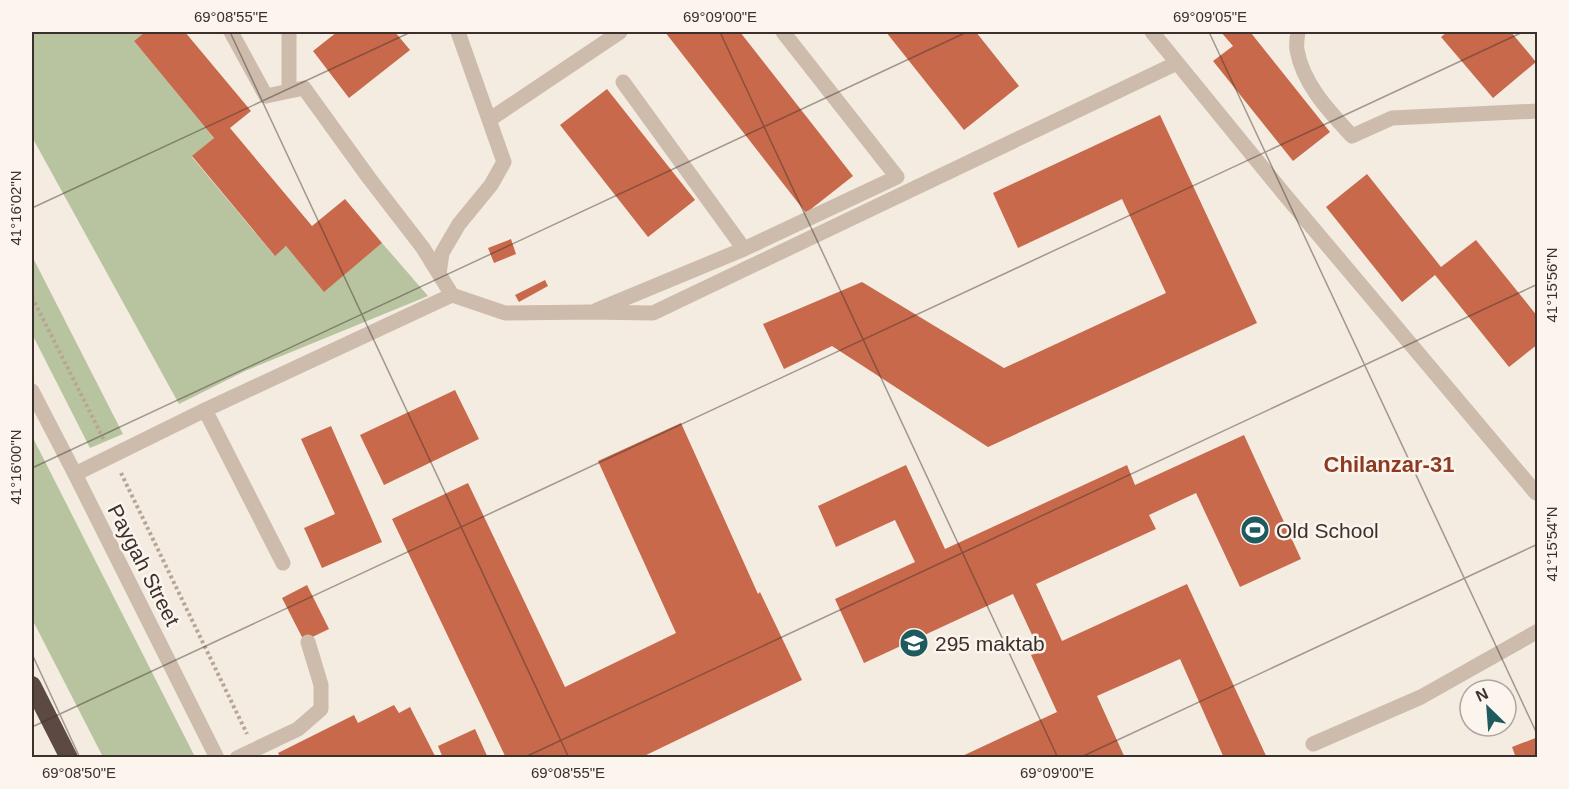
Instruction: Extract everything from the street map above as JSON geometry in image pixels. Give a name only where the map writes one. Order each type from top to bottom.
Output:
[{"type":"highway","points":[[32,685],[69,758]]},
{"type":"street","points":[[231,32],[266,96],[304,88],[423,248],[452,295],[505,314],[653,313],[1177,63]]},
{"type":"street","points":[[289,32],[289,91]]},
{"type":"street","points":[[439,274],[442,253],[459,224],[491,185],[504,162],[458,32]]},
{"type":"street","points":[[489,120],[620,32]]},
{"type":"street","points":[[591,312],[744,249],[897,177],[783,32]]},
{"type":"street","points":[[1152,32],[1537,494]]},
{"type":"street","points":[[1298,32],[1296,48],[1304,75],[1331,113],[1352,136],[1392,118],[1537,109]]},
{"type":"street","points":[[623,82],[744,249]]},
{"type":"street","points":[[75,474],[205,410],[452,295]]},
{"type":"street","name":"Paygah Street","points":[[32,391],[217,758]]},
{"type":"street","points":[[205,410],[283,563]]},
{"type":"street","points":[[1313,744],[1421,697],[1538,631]]},
{"type":"street","points":[[237,758],[298,729],[321,709],[321,685],[308,642]]},
{"type":"path","points":[[32,297],[112,455],[255,749]]},
{"type":"green space","points":[[32,32],[145,32],[134,41],[214,138],[192,157],[274,255],[286,246],[324,291],[382,243],[428,296],[245,371],[179,404],[32,137]]},
{"type":"green space","points":[[32,256],[123,434],[90,448],[32,334]]},
{"type":"green space","points":[[32,436],[195,757],[103,757],[32,619]]},
{"type":"building","points":[[145,32],[185,32],[251,111],[230,128],[312,226],[345,199],[382,243],[324,292],[286,246],[275,256],[192,156],[214,138],[134,41]]},
{"type":"building","points":[[337,32],[395,32],[410,50],[349,98],[313,51]]},
{"type":"building","points":[[665,32],[740,32],[853,176],[806,213]]},
{"type":"building","points":[[886,32],[976,32],[1019,86],[964,130]]},
{"type":"building","points":[[1221,32],[1253,32],[1251,33],[1330,132],[1293,161],[1213,61],[1233,46]]},
{"type":"building","points":[[1447,32],[1511,32],[1536,62],[1493,98],[1441,37]]},
{"type":"building","points":[[607,89],[695,200],[648,237],[560,125]]},
{"type":"building","points":[[1160,115],[1257,323],[988,447],[832,346],[784,369],[763,324],[862,282],[1004,368],[1166,293],[1122,199],[1018,248],[993,193]]},
{"type":"building","points":[[1367,174],[1441,267],[1476,240],[1538,317],[1538,344],[1509,367],[1435,275],[1402,302],[1326,207]]},
{"type":"building","points":[[511,239],[516,254],[494,263],[488,248]]},
{"type":"building","points":[[545,280],[548,286],[519,302],[515,295]]},
{"type":"building","points":[[455,390],[479,439],[384,485],[360,435]]},
{"type":"building","points":[[681,423],[758,594],[760,592],[802,680],[640,758],[506,758],[392,519],[468,483],[565,687],[676,633],[598,461]]},
{"type":"building","points":[[331,426],[382,542],[322,568],[304,528],[335,514],[301,439]]},
{"type":"building","points":[[1244,435],[1301,559],[1240,587],[1196,493],[1149,515],[1156,529],[1036,584],[1062,641],[1187,584],[1267,758],[1224,758],[1180,659],[1097,696],[1125,758],[958,758],[1057,712],[1031,655],[1040,652],[1013,594],[864,663],[835,599],[915,562],[895,520],[836,547],[818,506],[906,465],[945,549],[1127,465],[1135,485]]},
{"type":"building","points":[[307,585],[329,629],[304,641],[282,598]]},
{"type":"building","points":[[394,705],[399,713],[410,707],[436,758],[281,758],[278,753],[354,715],[358,723]]},
{"type":"building","points":[[475,729],[488,758],[443,758],[438,746]]},
{"type":"building","points":[[1538,737],[1538,758],[1516,758],[1512,747]]},
{"type":"place","name":"Old School","points":[[1255,530]]},
{"type":"place","name":"295 maktab","points":[[914,643]]},
{"type":"district","name":"Chilanzar-31","points":[[1389,464]]}]
